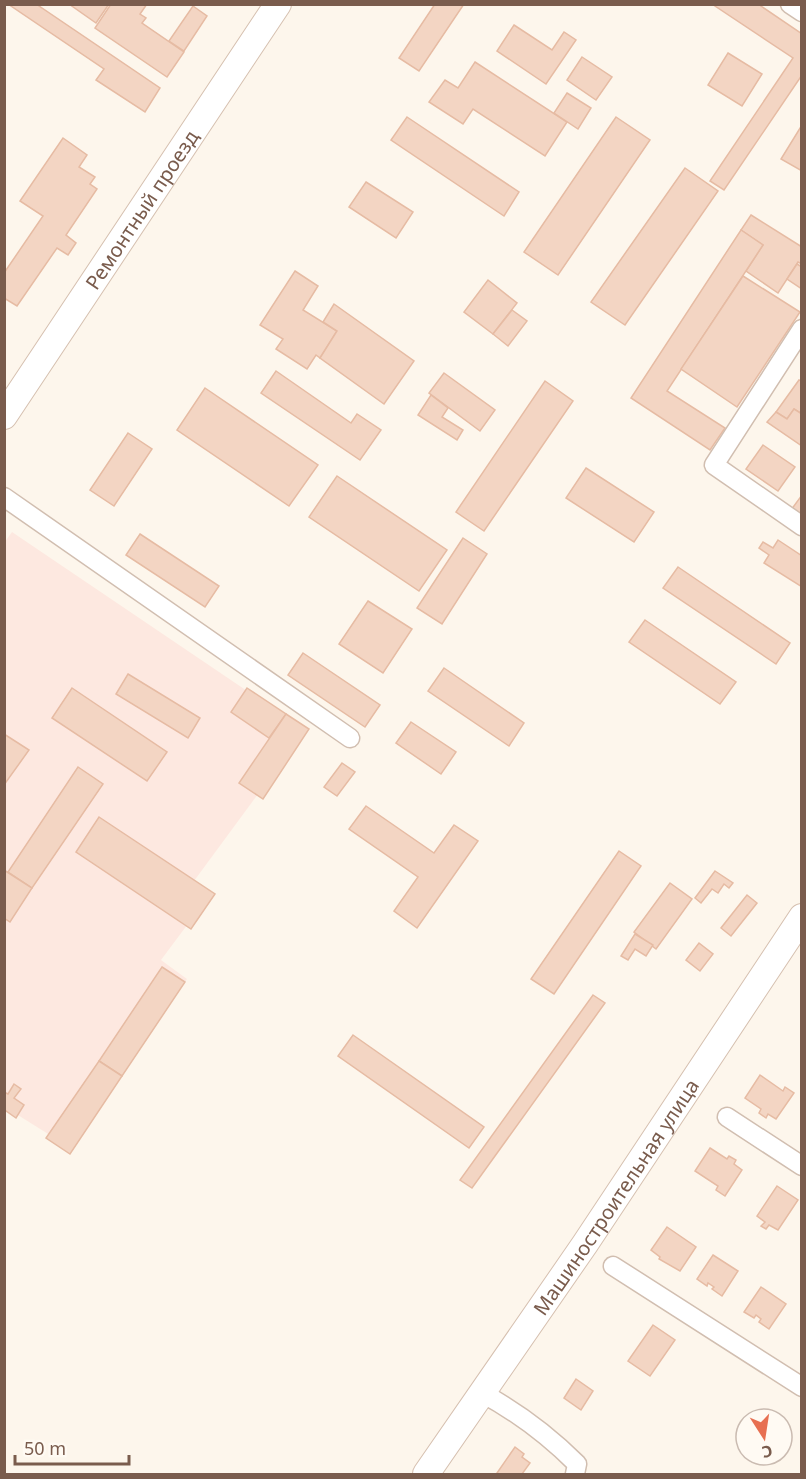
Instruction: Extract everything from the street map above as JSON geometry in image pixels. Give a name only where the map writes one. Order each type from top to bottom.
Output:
[{"type":"street","name":"Ремонтный проезд","points":[[4,416],[278,4]]},
{"type":"street","points":[[790,4],[801,12]]},
{"type":"street","points":[[801,329],[714,465],[801,526]]},
{"type":"street","points":[[4,497],[350,738]]},
{"type":"street","name":"Машиностроительная улица","points":[[426,1474],[585,1244],[801,917]]},
{"type":"street","points":[[727,1117],[801,1166]]},
{"type":"street","points":[[613,1266],[801,1387]]},
{"type":"street","points":[[482,1393],[515,1410],[526,1421],[549,1436],[577,1464],[575,1474]]},
{"type":"shaded area","points":[[12,532],[305,730],[194,881],[211,893],[161,960],[187,979],[69,1147],[5,1107],[4,543]]},
{"type":"building","points":[[8,4],[36,4],[160,88],[145,112],[96,80],[104,69]]},
{"type":"building","points":[[69,4],[109,4],[96,23]]},
{"type":"building","points":[[111,4],[147,4],[140,14],[146,18],[142,23],[184,52],[167,77],[95,28]]},
{"type":"building","points":[[435,4],[464,4],[419,71],[399,58]]},
{"type":"building","points":[[712,4],[758,4],[802,34],[802,75],[724,190],[710,181],[793,58]]},
{"type":"building","points":[[193,6],[207,16],[184,51],[169,41]]},
{"type":"building","points":[[514,25],[552,50],[564,32],[576,40],[546,84],[497,51]]},
{"type":"building","points":[[728,53],[762,74],[742,106],[708,85]]},
{"type":"building","points":[[582,57],[612,77],[596,100],[567,80]]},
{"type":"building","points":[[475,62],[567,122],[545,156],[473,109],[463,124],[429,102],[445,80],[458,88]]},
{"type":"building","points":[[567,93],[591,108],[578,129],[554,113]]},
{"type":"building","points":[[407,117],[519,192],[504,216],[391,140]]},
{"type":"building","points":[[616,117],[650,140],[558,275],[524,252]]},
{"type":"building","points":[[802,125],[802,171],[781,159]]},
{"type":"building","points":[[63,138],[87,155],[79,167],[95,177],[90,184],[97,189],[66,235],[76,243],[68,255],[57,248],[17,306],[4,298],[4,273],[43,216],[20,201]]},
{"type":"building","points":[[685,168],[718,191],[625,325],[591,302]]},
{"type":"building","points":[[366,182],[413,212],[396,238],[349,207]]},
{"type":"building","points":[[751,215],[802,247],[802,264],[798,262],[778,293],[746,271],[763,245],[741,230]]},
{"type":"building","points":[[741,230],[763,245],[667,391],[725,428],[710,450],[631,398]]},
{"type":"building","points":[[797,264],[802,267],[802,289],[787,279]]},
{"type":"building","points":[[295,271],[318,286],[303,310],[337,331],[320,358],[316,355],[307,369],[276,349],[283,339],[260,325]]},
{"type":"building","points":[[743,276],[800,312],[737,407],[681,369]]},
{"type":"building","points":[[488,280],[517,303],[493,334],[464,312]]},
{"type":"building","points":[[334,304],[414,361],[384,404],[320,358],[337,331],[323,322]]},
{"type":"building","points":[[512,310],[527,321],[508,346],[493,334]]},
{"type":"building","points":[[276,371],[351,423],[357,414],[381,430],[360,460],[261,393]]},
{"type":"building","points":[[444,373],[495,410],[480,431],[429,393]]},
{"type":"building","points":[[799,380],[802,381],[802,414],[794,409],[787,419],[776,412]]},
{"type":"building","points":[[545,381],[573,401],[484,531],[456,512]]},
{"type":"building","points":[[205,388],[318,465],[289,506],[177,430]]},
{"type":"building","points":[[431,395],[448,408],[442,417],[463,430],[457,440],[418,415]]},
{"type":"building","points":[[794,409],[802,414],[802,446],[767,422],[776,412],[787,419]]},
{"type":"building","points":[[128,433],[152,449],[114,506],[90,490]]},
{"type":"building","points":[[763,445],[795,467],[778,491],[746,469]]},
{"type":"building","points":[[586,468],[654,512],[634,542],[566,498]]},
{"type":"building","points":[[337,476],[447,550],[419,591],[309,517]]},
{"type":"building","points":[[802,495],[802,517],[791,510]]},
{"type":"building","points":[[140,534],[219,586],[205,607],[126,555]]},
{"type":"building","points":[[463,538],[487,554],[442,624],[417,608]]},
{"type":"building","points":[[778,540],[802,556],[802,587],[764,563],[769,555],[759,548],[763,542],[773,548]]},
{"type":"building","points":[[678,567],[790,643],[776,664],[663,588]]},
{"type":"building","points":[[368,601],[412,629],[383,673],[339,644]]},
{"type":"building","points":[[645,620],[736,682],[720,704],[629,642]]},
{"type":"building","points":[[303,653],[380,705],[365,727],[288,675]]},
{"type":"building","points":[[444,668],[524,723],[509,746],[428,691]]},
{"type":"building","points":[[128,674],[200,718],[188,738],[116,694]]},
{"type":"building","points":[[72,688],[167,752],[147,781],[52,718]]},
{"type":"building","points":[[247,688],[286,714],[269,738],[231,712]]},
{"type":"building","points":[[286,714],[309,729],[263,799],[239,783]]},
{"type":"building","points":[[411,722],[456,752],[441,774],[396,743]]},
{"type":"building","points":[[4,734],[29,750],[4,785]]},
{"type":"building","points":[[342,763],[355,772],[337,796],[324,787]]},
{"type":"building","points":[[78,767],[103,784],[32,888],[8,872]]},
{"type":"building","points":[[366,806],[434,853],[454,825],[478,841],[417,928],[394,911],[418,877],[349,829]]},
{"type":"building","points":[[99,817],[215,894],[191,929],[76,852]]},
{"type":"building","points":[[619,851],[641,866],[554,994],[531,979]]},
{"type":"building","points":[[4,870],[32,888],[10,922],[4,918]]},
{"type":"building","points":[[715,871],[733,883],[729,888],[724,884],[718,893],[712,889],[701,903],[695,898]]},
{"type":"building","points":[[670,883],[692,899],[656,949],[634,932]]},
{"type":"building","points":[[747,895],[757,903],[731,936],[721,928]]},
{"type":"building","points":[[635,934],[653,945],[646,956],[635,949],[628,960],[621,956]]},
{"type":"building","points":[[699,943],[713,954],[700,971],[686,960]]},
{"type":"building","points":[[162,967],[185,982],[122,1076],[99,1061]]},
{"type":"building","points":[[593,995],[605,1003],[472,1188],[460,1180]]},
{"type":"building","points":[[353,1035],[484,1127],[469,1148],[338,1056]]},
{"type":"building","points":[[99,1061],[122,1076],[70,1154],[46,1138]]},
{"type":"building","points":[[760,1075],[783,1091],[785,1087],[794,1093],[776,1119],[768,1114],[766,1118],[759,1113],[761,1109],[745,1098]]},
{"type":"building","points":[[14,1084],[21,1089],[14,1098],[24,1105],[16,1118],[6,1111],[4,1113],[4,1092],[8,1094]]},
{"type":"building","points":[[710,1148],[727,1159],[729,1156],[736,1160],[734,1164],[742,1170],[725,1196],[716,1190],[718,1186],[695,1171]]},
{"type":"building","points":[[777,1186],[798,1200],[778,1230],[769,1225],[766,1229],[761,1226],[765,1222],[757,1216]]},
{"type":"building","points":[[667,1227],[696,1247],[680,1271],[659,1259],[660,1257],[651,1250]]},
{"type":"building","points":[[713,1255],[738,1271],[722,1296],[712,1289],[714,1287],[708,1283],[707,1286],[697,1279]]},
{"type":"building","points":[[761,1287],[786,1304],[769,1329],[759,1322],[761,1319],[756,1315],[754,1318],[744,1312]]},
{"type":"building","points":[[653,1325],[675,1340],[650,1376],[628,1361]]},
{"type":"building","points":[[576,1379],[593,1391],[581,1410],[564,1398]]},
{"type":"building","points":[[515,1447],[530,1463],[522,1474],[497,1473]]}]
